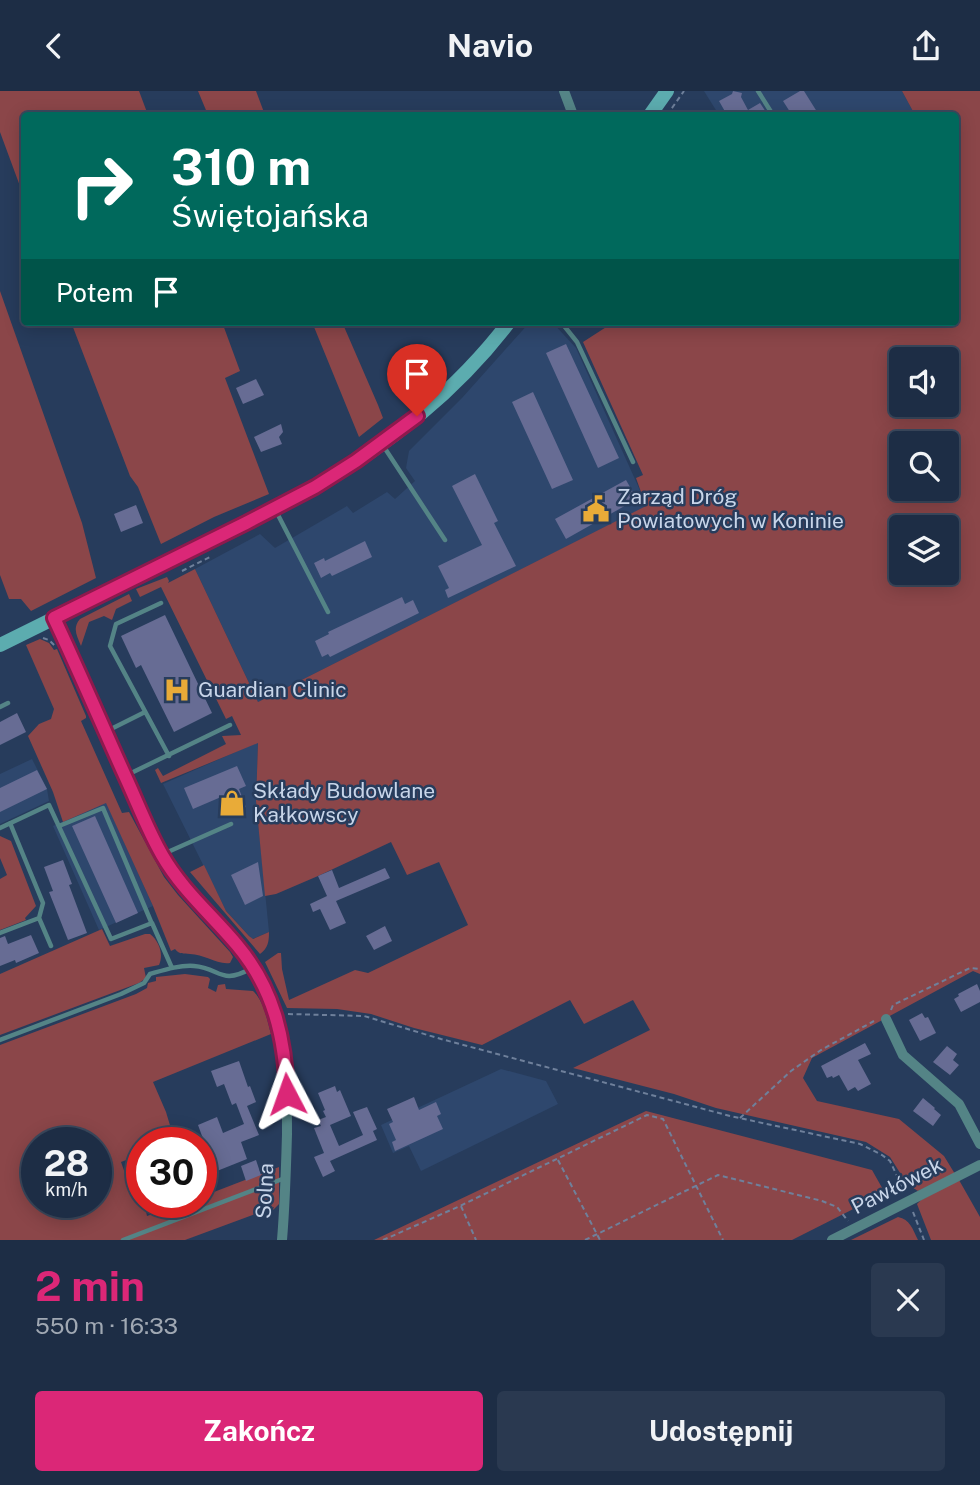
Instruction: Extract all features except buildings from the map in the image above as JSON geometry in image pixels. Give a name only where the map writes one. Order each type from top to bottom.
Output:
[{"type":"street","points":[[564,91],[572,112]]},
{"type":"street","points":[[652,112],[667,91]]},
{"type":"street","points":[[0,645],[275,509],[337,474],[417,416],[448,388],[506,326]]},
{"type":"street","name":"Solna","points":[[54,618],[163,857],[190,894],[254,967],[275,1014],[283,1042],[286,1077],[286,1177],[282,1240]]},
{"type":"street","points":[[886,1019],[903,1055],[959,1104],[980,1144]]},
{"type":"street","name":"Pawłówek","points":[[832,1240],[980,1165]]},
{"type":"lane","points":[[758,91],[771,112]]},
{"type":"lane","points":[[564,326],[577,342],[633,462]]},
{"type":"lane","points":[[382,443],[445,540]]},
{"type":"lane","points":[[275,509],[328,612]]},
{"type":"lane","points":[[161,603],[113,624],[110,646],[169,756]]},
{"type":"lane","points":[[0,707],[8,703]]},
{"type":"lane","points":[[105,732],[145,712]]},
{"type":"lane","points":[[125,776],[230,725]]},
{"type":"lane","points":[[0,828],[49,805],[111,939],[152,923],[153,925]]},
{"type":"lane","points":[[59,826],[103,808],[172,968]]},
{"type":"lane","points":[[10,823],[43,904],[39,918],[51,946]]},
{"type":"lane","points":[[163,857],[170,851],[231,824]]},
{"type":"lane","points":[[0,933],[39,918]]},
{"type":"lane","points":[[0,1040],[121,994],[145,983],[150,974],[194,966],[231,977],[254,967]]},
{"type":"lane","points":[[122,1240],[286,1177]]},
{"type":"path","points":[[669,112],[684,91]]},
{"type":"path","points":[[740,1118],[791,1071],[821,1050],[875,1021],[886,1019],[893,1005],[970,968],[980,969]]},
{"type":"path","points":[[275,1014],[364,1016],[740,1118],[860,1144],[882,1154],[890,1161],[924,1240]]},
{"type":"path","points":[[383,1240],[460,1206],[647,1115],[663,1119],[723,1240]]},
{"type":"path","points":[[557,1159],[600,1240]]},
{"type":"path","points":[[585,1240],[718,1175],[837,1207],[854,1229]]},
{"type":"path","points":[[460,1206],[476,1240]]},
{"type":"shaded area","points":[[0,91],[139,91],[147,112],[21,112],[21,189],[0,132]]},
{"type":"shaded area","points":[[198,91],[256,91],[264,112],[207,112]]},
{"type":"shaded area","points":[[704,91],[902,91],[913,112],[717,112]]},
{"type":"shaded area","points":[[902,91],[980,91],[980,974],[973,971],[812,1058],[803,1078],[817,1101],[899,1119],[944,1156],[955,1174],[918,1191],[907,1184],[890,1157],[866,1142],[716,1108],[674,1094],[573,1068],[650,1030],[633,1000],[584,1024],[570,1000],[482,1045],[371,1014],[337,1009],[287,1008],[265,962],[278,953],[281,953],[289,1000],[355,970],[368,973],[468,925],[439,862],[407,875],[391,842],[276,894],[265,896],[256,801],[258,743],[161,783],[155,770],[158,768],[163,776],[226,744],[222,736],[241,735],[232,716],[226,719],[161,587],[140,597],[136,589],[167,577],[168,583],[195,569],[258,702],[646,506],[636,478],[643,475],[583,342],[608,326],[959,326],[959,112],[913,112]]},
{"type":"shaded area","points":[[0,291],[82,523],[96,578],[31,611],[21,599],[9,599],[0,575]]},
{"type":"shaded area","points":[[73,326],[223,326],[240,371],[225,378],[269,494],[214,517],[161,544],[138,487],[130,476]]},
{"type":"shaded area","points":[[314,326],[344,326],[378,405],[383,418],[359,437]]},
{"type":"shaded area","points":[[526,326],[556,326],[576,348],[647,506],[258,702],[195,569],[260,534],[275,548],[347,506],[353,513],[387,492],[395,499],[415,481],[406,468],[409,451],[462,398]]},
{"type":"shaded area","points":[[129,594],[132,601],[116,609],[112,620],[104,616],[89,622],[81,646],[76,629],[80,619]]},
{"type":"shaded area","points":[[40,639],[49,643],[54,650],[57,649],[86,716],[81,721],[122,813],[129,812],[164,877],[230,952],[233,957],[230,963],[180,953],[175,949],[171,951],[106,803],[63,822],[28,736],[39,724],[51,719],[54,709],[26,645]]},
{"type":"shaded area","points":[[258,742],[256,801],[269,932],[252,939],[226,911],[163,784]]},
{"type":"shaded area","points":[[32,759],[47,789],[49,801],[0,824],[0,774]]},
{"type":"shaded area","points":[[106,802],[153,906],[99,930],[53,826]]},
{"type":"shaded area","points":[[0,836],[11,841],[36,906],[26,920],[0,930],[0,879],[7,875],[0,858]]},
{"type":"shaded area","points":[[204,865],[226,911],[249,936],[253,939],[269,932],[268,945],[260,954],[190,872]]},
{"type":"shaded area","points":[[102,929],[110,946],[150,934],[160,948],[159,965],[144,968],[146,978],[139,983],[0,1035],[0,974]]},
{"type":"shaded area","points":[[185,974],[208,977],[208,988],[216,992],[218,985],[225,984],[226,989],[253,991],[262,1005],[271,1034],[153,1082],[170,1127],[126,1127],[126,1160],[121,1162],[126,1176],[126,1218],[217,1218],[217,1191],[279,1167],[279,1204],[272,1211],[274,1207],[185,1240],[0,1240],[0,1045],[136,994],[147,988],[148,983],[156,981],[156,977]]},
{"type":"shaded area","points":[[501,1069],[546,1081],[558,1104],[421,1171],[409,1146],[393,1153],[381,1125]]},
{"type":"shaded area","points":[[646,1111],[872,1170],[885,1193],[792,1240],[374,1240]]},
{"type":"shaded area","points":[[959,1180],[980,1217],[980,1240],[931,1240],[917,1204]]},
{"type":"shaded area","points":[[898,1217],[908,1223],[918,1240],[851,1240]]},
{"type":"place","name":"Zarząd Dróg Powiatowych w Koninie","points":[[596,509]]},
{"type":"place","name":"Guardian Clinic","points":[[177,690]]},
{"type":"place","name":"Składy Budowlane Kałkowscy","points":[[232,803]]},
{"type":"route","points":[[287,1094],[283,1042],[264,986],[238,946],[190,894],[163,857],[54,618],[315,487],[382,443],[417,416]]}]
